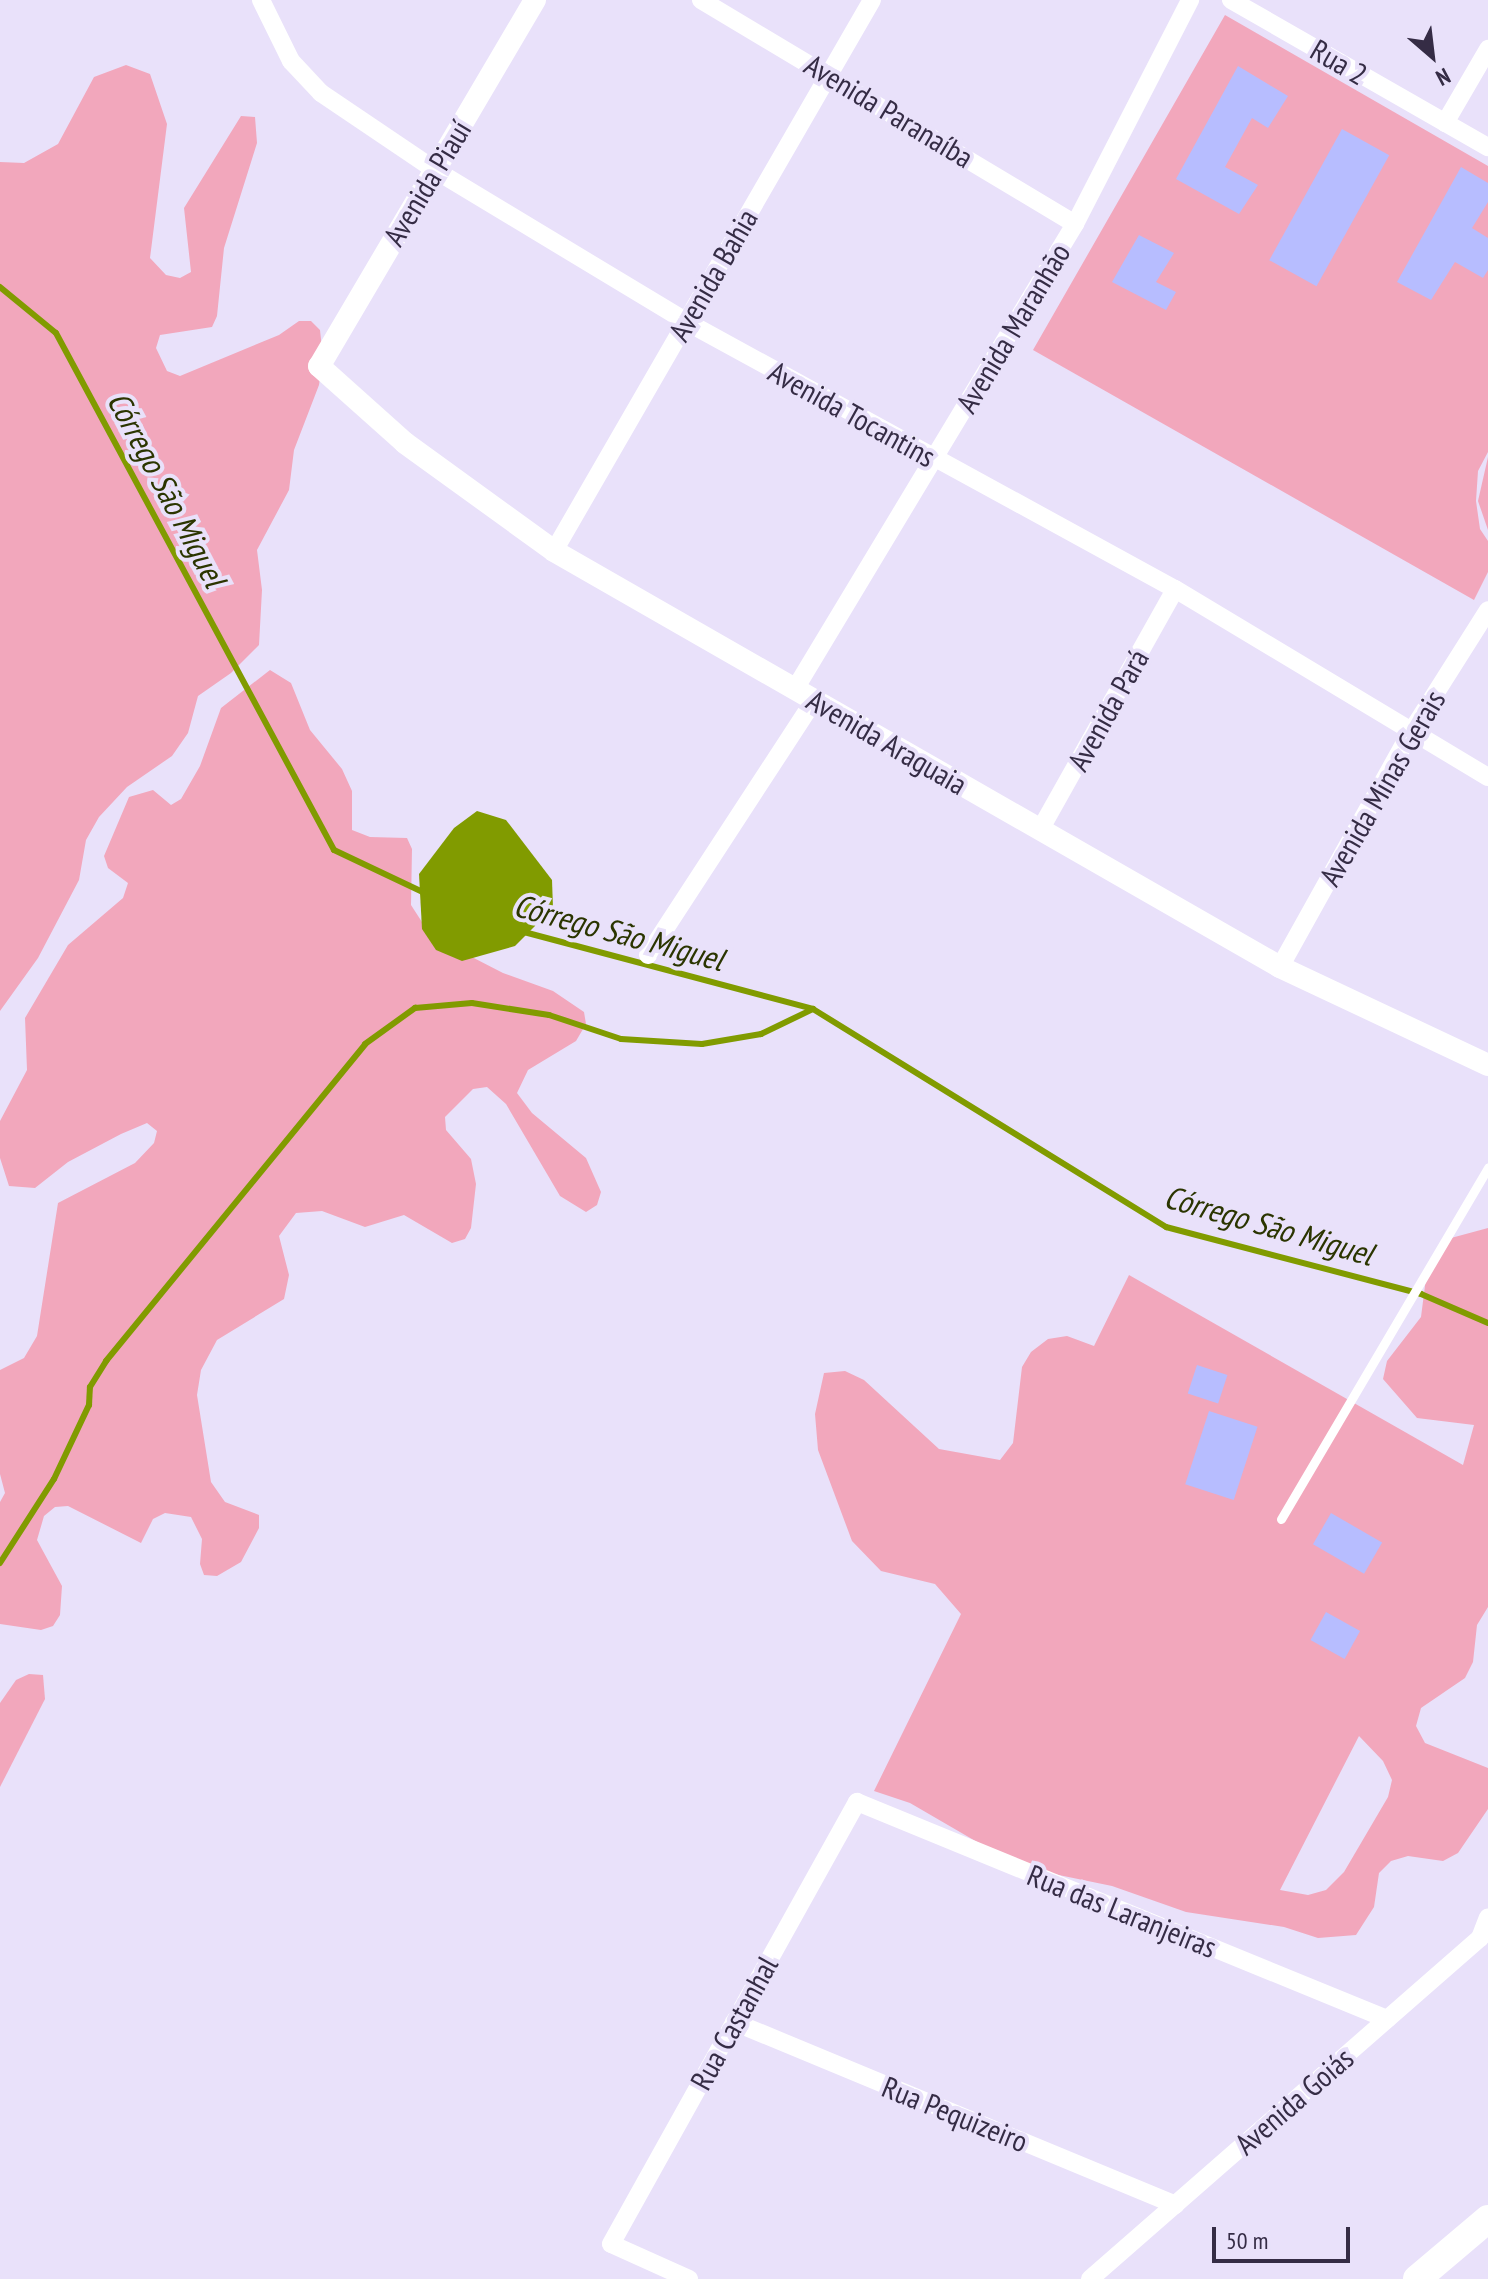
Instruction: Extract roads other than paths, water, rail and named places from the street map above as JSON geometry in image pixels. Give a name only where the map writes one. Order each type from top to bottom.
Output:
[{"type":"main road","points":[[1417,2279],[1488,2219]]},
{"type":"street","name":"Avenida Tocantins","points":[[261,0],[291,61],[321,93],[435,170],[685,321],[1175,589],[1488,777]]},
{"type":"street","name":"Avenida Piauí","points":[[319,366],[535,0]]},
{"type":"street","name":"Avenida Paranaíba","points":[[701,0],[1075,224]]},
{"type":"street","name":"Avenida Bahia","points":[[554,551],[872,0]]},
{"type":"street","name":"Avenida Maranhão","points":[[795,689],[1075,224],[1190,0]]},
{"type":"street","name":"Rua 2","points":[[1231,0],[1488,147]]},
{"type":"street","points":[[1445,123],[1488,49]]},
{"type":"street","name":"Avenida Araguaia","points":[[319,366],[405,443],[554,551],[1280,967],[1488,1065]]},
{"type":"street","name":"Avenida Pará","points":[[1040,830],[1175,589]]},
{"type":"street","name":"Avenida Minas Gerais","points":[[1280,967],[1411,732],[1488,610]]},
{"type":"street","points":[[648,955],[814,700]]},
{"type":"street","name":"Rua das Laranjeiras","points":[[857,1802],[1387,2019]]},
{"type":"street","name":"Rua Castanhal","points":[[689,2279],[611,2244],[857,1802]]},
{"type":"street","name":"Avenida Goiás","points":[[1090,2279],[1480,1938],[1488,1917]]},
{"type":"street","name":"Rua Pequizeiro","points":[[734,2022],[1176,2205]]},
{"type":"lane","points":[[1281,1519],[1488,1167]]},
{"type":"waterway","name":"Córrego São Miguel","points":[[0,287],[56,333],[334,850],[425,893]]},
{"type":"waterway","name":"Córrego São Miguel","points":[[524,932],[813,1009],[1166,1227],[1421,1294],[1488,1323]]},
{"type":"waterway","points":[[0,1563],[54,1479],[89,1405],[90,1387],[106,1361],[365,1044],[415,1008],[472,1003],[549,1015],[621,1039],[702,1044],[761,1034],[813,1009]]}]
